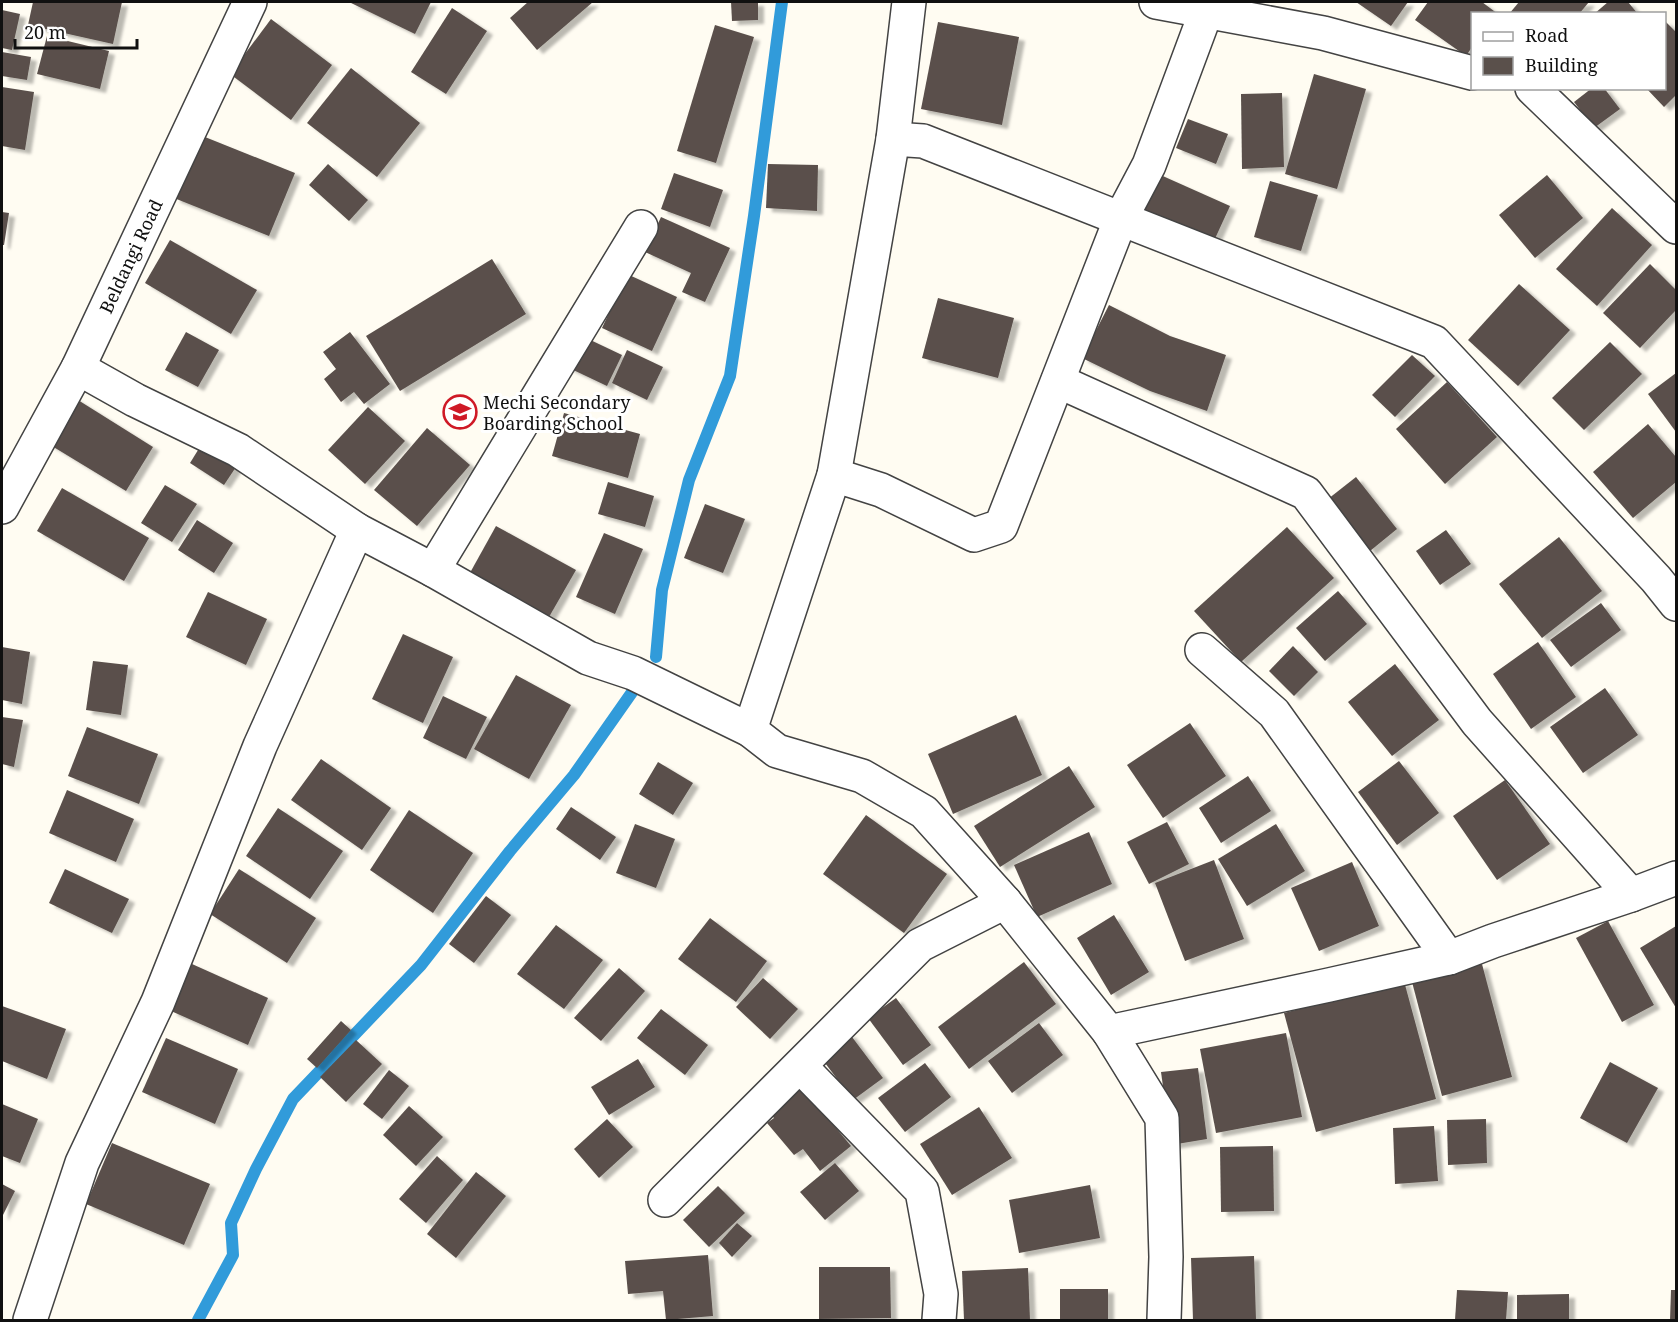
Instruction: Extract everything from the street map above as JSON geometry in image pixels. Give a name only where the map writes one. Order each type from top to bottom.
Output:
[{"type":"street","name":"Beldangi Road","points":[[2,506],[78,368],[250,2]]},
{"type":"street","points":[[750,730],[834,475],[894,138],[909,2]]},
{"type":"street","points":[[1156,2],[1323,33],[1471,72]]},
{"type":"street","points":[[834,475],[881,490],[974,535],[1001,526],[1121,218],[1149,165],[1206,12]]},
{"type":"street","points":[[1534,90],[1677,227]]},
{"type":"street","points":[[894,138],[923,141],[1434,342],[1677,604]]},
{"type":"street","points":[[433,570],[641,227]]},
{"type":"street","points":[[78,368],[135,400],[238,450],[357,530],[588,657],[633,673],[750,730],[777,751],[862,776],[924,812],[1005,902],[1109,1032],[1162,1118],[1166,1257],[1164,1320]]},
{"type":"street","points":[[1058,381],[1306,493],[1477,722],[1631,895]]},
{"type":"street","points":[[30,1320],[82,1163],[158,1002],[260,746],[357,530]]},
{"type":"street","points":[[1202,650],[1274,713],[1449,958]]},
{"type":"street","points":[[1109,1032],[1449,958],[1677,878]]},
{"type":"street","points":[[665,1200],[920,945],[1005,902]]},
{"type":"street","points":[[800,1066],[922,1191],[941,1294],[939,1320]]},
{"type":"building","points":[[33,2],[122,2],[113,44],[28,25]]},
{"type":"building","points":[[349,2],[431,2],[415,34]]},
{"type":"building","points":[[528,2],[593,2],[537,50],[510,18]]},
{"type":"building","points":[[731,2],[758,2],[758,20],[732,21]]},
{"type":"building","points":[[1356,2],[1408,2],[1391,26]]},
{"type":"building","points":[[1428,2],[1482,2],[1495,12],[1471,12],[1471,48],[1466,56],[1415,20]]},
{"type":"building","points":[[1519,2],[1589,2],[1581,12],[1511,12]]},
{"type":"building","points":[[1608,2],[1628,2],[1636,12],[1596,12]]},
{"type":"building","points":[[452,8],[487,31],[446,94],[411,72]]},
{"type":"building","points":[[2,10],[20,14],[12,50],[2,48]]},
{"type":"building","points":[[271,19],[332,65],[291,120],[230,74]]},
{"type":"building","points":[[938,22],[1019,37],[1002,125],[921,109]]},
{"type":"building","points":[[1666,22],[1676,32],[1676,95],[1664,107],[1648,90],[1666,90]]},
{"type":"building","points":[[715,25],[754,37],[716,163],[677,151]]},
{"type":"building","points":[[47,36],[109,51],[100,89],[37,74]]},
{"type":"building","points":[[2,52],[31,57],[27,80],[2,76]]},
{"type":"building","points":[[351,68],[420,123],[377,177],[307,123]]},
{"type":"building","points":[[1314,74],[1366,89],[1337,189],[1285,174]]},
{"type":"building","points":[[2,87],[34,92],[25,150],[2,146]]},
{"type":"building","points":[[1589,90],[1606,90],[1620,109],[1594,128],[1574,102]]},
{"type":"building","points":[[1282,93],[1284,167],[1242,169],[1241,94]]},
{"type":"building","points":[[1188,119],[1228,134],[1216,164],[1176,148]]},
{"type":"building","points":[[200,135],[295,173],[269,236],[174,198]]},
{"type":"building","points":[[328,164],[368,200],[349,221],[309,185]]},
{"type":"building","points":[[768,164],[818,165],[817,211],[766,208]]},
{"type":"building","points":[[674,173],[723,190],[710,227],[661,209]]},
{"type":"building","points":[[1156,173],[1230,206],[1213,243],[1139,210]]},
{"type":"building","points":[[1547,175],[1583,218],[1535,258],[1499,215]]},
{"type":"building","points":[[1270,181],[1318,195],[1301,251],[1254,237]]},
{"type":"building","points":[[1612,208],[1652,245],[1597,306],[1556,269]]},
{"type":"building","points":[[2,212],[9,213],[4,245],[2,245]]},
{"type":"building","points":[[661,217],[730,248],[705,302],[682,292],[691,273],[645,252]]},
{"type":"building","points":[[170,240],[257,290],[231,334],[145,283]]},
{"type":"building","points":[[492,259],[526,314],[400,391],[366,336]]},
{"type":"building","points":[[1650,264],[1676,290],[1676,310],[1640,348],[1603,313]]},
{"type":"building","points":[[627,274],[677,297],[652,351],[602,328]]},
{"type":"building","points":[[1519,284],[1570,330],[1518,386],[1468,340]]},
{"type":"building","points":[[938,298],[1014,318],[998,378],[922,358]]},
{"type":"building","points":[[1109,305],[1170,336],[1226,355],[1207,411],[1150,391],[1082,358]]},
{"type":"building","points":[[186,332],[219,350],[198,387],[165,370]]},
{"type":"building","points":[[350,332],[390,384],[364,404],[354,392],[341,402],[324,379],[336,369],[323,352]]},
{"type":"building","points":[[582,336],[622,355],[607,386],[567,367]]},
{"type":"building","points":[[1610,342],[1642,374],[1584,430],[1552,398]]},
{"type":"building","points":[[627,350],[663,367],[647,400],[612,383]]},
{"type":"building","points":[[1412,355],[1435,376],[1395,417],[1372,395]]},
{"type":"building","points":[[1676,373],[1676,432],[1648,394]]},
{"type":"building","points":[[1447,382],[1497,437],[1445,484],[1396,429]]},
{"type":"building","points":[[70,395],[153,447],[126,491],[42,440]]},
{"type":"building","points":[[368,407],[405,441],[365,484],[328,450]]},
{"type":"building","points":[[564,413],[640,434],[628,478],[552,456]]},
{"type":"building","points":[[1648,424],[1676,457],[1676,482],[1633,518],[1593,472]]},
{"type":"building","points":[[427,428],[470,465],[417,526],[374,490]]},
{"type":"building","points":[[203,442],[238,464],[224,485],[190,463]]},
{"type":"building","points":[[1356,477],[1397,529],[1370,551],[1328,499]]},
{"type":"building","points":[[608,482],[654,496],[645,527],[598,514]]},
{"type":"building","points":[[165,485],[197,504],[172,542],[141,523]]},
{"type":"building","points":[[62,488],[149,538],[124,581],[37,531]]},
{"type":"building","points":[[705,504],[745,519],[723,573],[684,558]]},
{"type":"building","points":[[197,520],[233,543],[214,573],[178,550]]},
{"type":"building","points":[[496,526],[576,570],[545,624],[466,580]]},
{"type":"building","points":[[1287,527],[1334,578],[1241,662],[1194,611]]},
{"type":"building","points":[[1446,530],[1471,564],[1440,585],[1416,551]]},
{"type":"building","points":[[604,533],[643,549],[615,614],[576,597]]},
{"type":"building","points":[[1559,537],[1602,591],[1542,638],[1499,584]]},
{"type":"building","points":[[1338,591],[1367,624],[1325,661],[1296,628]]},
{"type":"building","points":[[208,592],[267,619],[246,665],[186,637]]},
{"type":"building","points":[[1601,603],[1621,630],[1571,667],[1550,640]]},
{"type":"building","points":[[403,634],[453,657],[423,723],[372,699]]},
{"type":"building","points":[[1538,642],[1576,697],[1531,729],[1493,674]]},
{"type":"building","points":[[1293,646],[1318,672],[1294,696],[1269,671]]},
{"type":"building","points":[[2,647],[30,652],[22,704],[2,700]]},
{"type":"building","points":[[93,661],[128,665],[121,715],[86,710]]},
{"type":"building","points":[[1395,664],[1439,720],[1392,756],[1348,702]]},
{"type":"building","points":[[516,675],[571,705],[529,779],[474,749]]},
{"type":"building","points":[[1605,688],[1638,735],[1583,773],[1550,727]]},
{"type":"building","points":[[443,696],[487,717],[466,759],[423,738]]},
{"type":"building","points":[[1016,715],[1042,775],[953,814],[928,754]]},
{"type":"building","points":[[2,717],[23,720],[14,767],[2,764]]},
{"type":"building","points":[[1190,723],[1226,776],[1163,818],[1127,765]]},
{"type":"building","points":[[87,727],[158,754],[139,804],[68,776]]},
{"type":"building","points":[[321,759],[391,808],[362,850],[291,800]]},
{"type":"building","points":[[1399,761],[1439,813],[1397,845],[1358,792]]},
{"type":"building","points":[[658,762],[693,783],[673,815],[639,794]]},
{"type":"building","points":[[1069,766],[1095,807],[1000,867],[974,826]]},
{"type":"building","points":[[1248,776],[1271,811],[1221,843],[1199,808]]},
{"type":"building","points":[[1505,780],[1550,844],[1497,880],[1453,816]]},
{"type":"building","points":[[67,790],[134,819],[116,862],[49,833]]},
{"type":"building","points":[[571,807],[616,837],[600,860],[556,829]]},
{"type":"building","points":[[278,808],[343,851],[310,899],[246,856]]},
{"type":"building","points":[[409,810],[473,853],[433,913],[370,870]]},
{"type":"building","points":[[866,815],[947,874],[904,933],[823,874]]},
{"type":"building","points":[[1167,822],[1189,864],[1149,884],[1127,842]]},
{"type":"building","points":[[635,824],[675,839],[656,888],[616,873]]},
{"type":"building","points":[[1276,824],[1305,871],[1247,906],[1218,859]]},
{"type":"building","points":[[1089,832],[1112,884],[1037,917],[1014,865]]},
{"type":"building","points":[[1214,860],[1244,939],[1185,961],[1155,883]]},
{"type":"building","points":[[1352,862],[1379,926],[1319,951],[1291,888]]},
{"type":"building","points":[[65,869],[129,899],[112,933],[49,903]]},
{"type":"building","points":[[239,869],[316,918],[287,963],[210,914]]},
{"type":"building","points":[[486,896],[511,915],[474,963],[449,944]]},
{"type":"building","points":[[1114,915],[1149,972],[1111,995],[1077,938]]},
{"type":"building","points":[[710,918],[767,961],[736,1002],[678,959]]},
{"type":"building","points":[[1608,921],[1654,1005],[1622,1022],[1576,938]]},
{"type":"building","points":[[556,925],[603,960],[564,1009],[517,974]]},
{"type":"building","points":[[1676,926],[1676,1008],[1640,948]]},
{"type":"building","points":[[1024,962],[1056,1004],[969,1069],[938,1027]]},
{"type":"building","points":[[192,964],[268,998],[248,1045],[171,1011]]},
{"type":"building","points":[[1482,964],[1512,1077],[1442,1096],[1412,982]]},
{"type":"building","points":[[619,968],[645,991],[601,1041],[574,1018]]},
{"type":"building","points":[[763,978],[798,1009],[770,1039],[736,1007]]},
{"type":"building","points":[[1404,981],[1436,1099],[1316,1132],[1284,1013]]},
{"type":"building","points":[[896,998],[931,1045],[903,1065],[868,1018]]},
{"type":"building","points":[[2,1006],[66,1029],[47,1079],[2,1061]]},
{"type":"building","points":[[661,1009],[708,1045],[685,1075],[637,1038]]},
{"type":"building","points":[[341,1021],[351,1030],[317,1068],[307,1059]]},
{"type":"building","points":[[1039,1023],[1063,1055],[1012,1093],[988,1061]]},
{"type":"building","points":[[849,1033],[883,1078],[853,1100],[819,1055]]},
{"type":"building","points":[[1286,1033],[1302,1117],[1216,1133],[1200,1049]]},
{"type":"building","points":[[166,1038],[238,1069],[215,1124],[142,1092]]},
{"type":"building","points":[[356,1040],[382,1064],[346,1102],[320,1077]]},
{"type":"building","points":[[638,1059],[655,1087],[609,1115],[591,1087]]},
{"type":"building","points":[[1610,1062],[1658,1088],[1627,1143],[1580,1118]]},
{"type":"building","points":[[925,1063],[951,1097],[905,1132],[878,1098]]},
{"type":"building","points":[[1198,1068],[1207,1139],[1171,1145],[1161,1072]]},
{"type":"building","points":[[389,1070],[409,1086],[382,1119],[363,1104]]},
{"type":"building","points":[[798,1082],[851,1146],[820,1171],[803,1149],[794,1155],[767,1123],[774,1118],[766,1109]]},
{"type":"building","points":[[2,1104],[38,1119],[20,1163],[2,1156]]},
{"type":"building","points":[[409,1106],[443,1137],[416,1166],[383,1135]]},
{"type":"building","points":[[979,1107],[1012,1158],[952,1195],[920,1144]]},
{"type":"building","points":[[607,1119],[633,1147],[599,1178],[574,1149]]},
{"type":"building","points":[[1486,1119],[1487,1163],[1448,1165],[1447,1120]]},
{"type":"building","points":[[1434,1126],[1438,1181],[1395,1184],[1393,1128]]},
{"type":"building","points":[[112,1143],[210,1184],[184,1245],[86,1204]]},
{"type":"building","points":[[1273,1146],[1274,1211],[1221,1212],[1220,1147]]},
{"type":"building","points":[[437,1156],[463,1180],[426,1223],[399,1199]]},
{"type":"building","points":[[835,1163],[859,1191],[825,1220],[800,1192]]},
{"type":"building","points":[[476,1172],[506,1196],[456,1258],[427,1234]]},
{"type":"building","points":[[2,1184],[15,1191],[2,1217]]},
{"type":"building","points":[[1090,1185],[1100,1238],[1019,1253],[1009,1200]]},
{"type":"building","points":[[718,1186],[745,1213],[709,1247],[683,1220]]},
{"type":"building","points":[[737,1223],[752,1236],[732,1257],[719,1243]]},
{"type":"building","points":[[708,1255],[713,1316],[666,1320],[663,1291],[628,1294],[625,1261]]},
{"type":"building","points":[[1254,1256],[1256,1320],[1193,1320],[1191,1258]]},
{"type":"building","points":[[819,1267],[890,1267],[891,1318],[819,1319]]},
{"type":"building","points":[[1028,1268],[1030,1320],[964,1320],[962,1271]]},
{"type":"building","points":[[1060,1289],[1108,1289],[1108,1320],[1060,1320]]},
{"type":"building","points":[[1457,1290],[1508,1292],[1506,1320],[1455,1320]]},
{"type":"building","points":[[1671,1290],[1676,1290],[1676,1320],[1670,1320]]},
{"type":"building","points":[[1569,1294],[1569,1320],[1517,1320],[1517,1295]]},
{"type":"waterway","points":[[656,657],[662,590],[689,480],[730,376],[782,2]]},
{"type":"waterway","points":[[198,1320],[233,1255],[231,1223],[293,1099],[421,965],[510,851],[574,775],[635,688]]},
{"type":"place","name":"Mechi Secondary Boarding School","points":[[460,412]]}]
